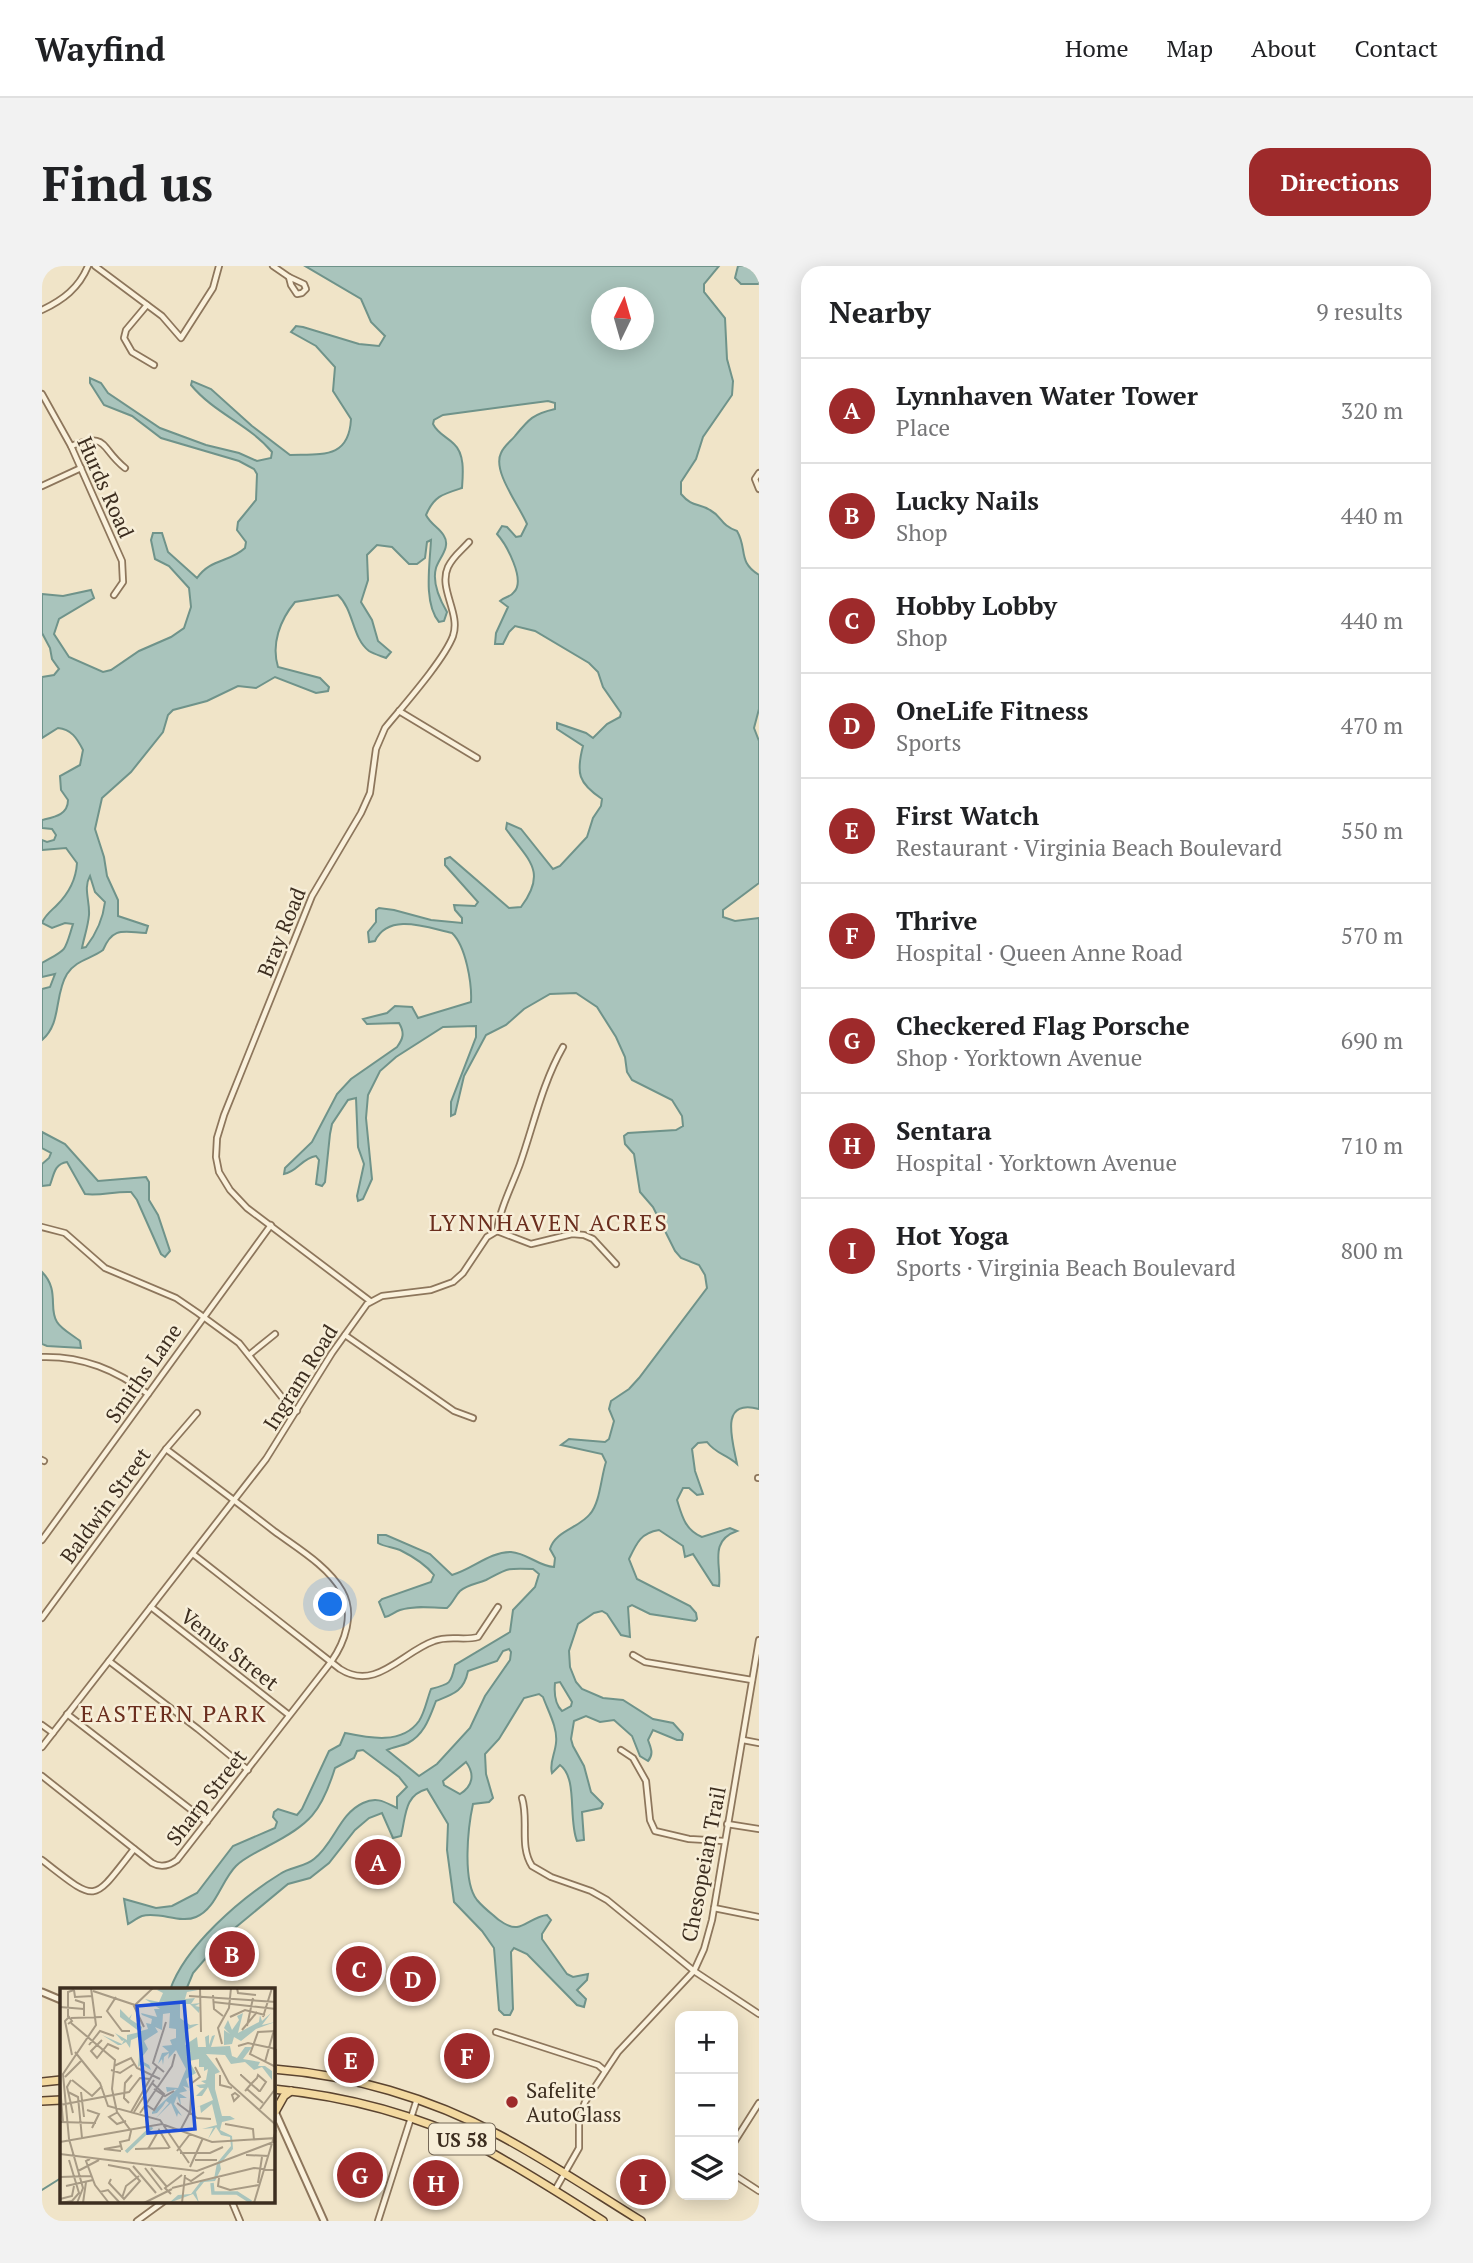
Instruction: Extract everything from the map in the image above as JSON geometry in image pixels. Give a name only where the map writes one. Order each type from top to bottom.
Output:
[{"type":"main road","name":"US 58","points":[[275,2069],[355,2081],[417,2099],[498,2134],[641,2221]]},
{"type":"main road","points":[[42,2082],[60,2080]]},
{"type":"main road","name":"US 58","points":[[275,2089],[346,2100],[411,2118],[481,2148],[603,2221]]},
{"type":"main road","points":[[275,2109],[291,2091]]},
{"type":"main road","points":[[42,2101],[60,2100]]},
{"type":"street","points":[[42,310],[71,293],[88,266]]},
{"type":"street","points":[[96,266],[162,316],[181,338],[213,288],[219,266]]},
{"type":"street","points":[[273,266],[289,277]]},
{"type":"street","points":[[147,304],[124,338],[132,352],[154,365]]},
{"type":"street","name":"Hurds Road","points":[[42,394],[71,446],[124,568],[123,582],[114,595]]},
{"type":"street","points":[[71,446],[91,439],[98,440],[124,468]]},
{"type":"street","points":[[42,486],[81,468]]},
{"type":"street","points":[[759,472],[755,479],[759,489]]},
{"type":"street","name":"Bray Road","points":[[370,1301],[247,1208],[223,1180],[216,1157],[217,1138],[303,916],[370,793],[379,740],[454,634],[455,622],[447,590],[446,572],[452,559],[469,542]]},
{"type":"street","points":[[399,711],[477,758]]},
{"type":"street","points":[[370,1301],[382,1296],[439,1288],[453,1282],[463,1273],[487,1237],[497,1231],[538,1102],[563,1047]]},
{"type":"street","name":"Smiths Lane","points":[[42,1540],[271,1225]]},
{"type":"street","points":[[42,1227],[65,1233],[105,1268],[176,1298],[203,1317],[239,1343],[285,1401],[297,1411]]},
{"type":"street","points":[[497,1231],[530,1244],[572,1234],[584,1235],[593,1239],[616,1264]]},
{"type":"street","name":"Ingram Road","points":[[42,1747],[278,1443],[345,1335],[370,1301]]},
{"type":"street","points":[[249,1355],[275,1334]]},
{"type":"street","points":[[345,1335],[454,1411],[473,1418]]},
{"type":"street","points":[[42,1357],[63,1357],[94,1364],[115,1372],[148,1394]]},
{"type":"street","name":"Baldwin Street","points":[[42,1618],[166,1449],[197,1413]]},
{"type":"street","name":"Sharp Street","points":[[42,1776],[155,1865],[169,1865],[177,1860],[207,1822],[343,1643],[347,1628],[347,1607],[342,1590],[317,1564],[166,1449]]},
{"type":"street","points":[[193,1554],[331,1662],[354,1676],[376,1675],[431,1642],[446,1638],[478,1637],[498,1607]]},
{"type":"street","name":"Venus Street","points":[[151,1607],[289,1715]]},
{"type":"street","name":"Chesopeian Trail","points":[[554,2190],[580,2143],[579,2118],[582,2111],[605,2071],[624,2045],[694,1971],[704,1949],[714,1908],[759,1640]]},
{"type":"street","points":[[633,1655],[645,1662],[752,1680]]},
{"type":"street","points":[[109,1661],[247,1770]]},
{"type":"street","points":[[67,1714],[207,1822]]},
{"type":"street","points":[[42,1725],[53,1733]]},
{"type":"street","points":[[742,1740],[759,1743]]},
{"type":"street","points":[[621,1750],[633,1758],[646,1781],[650,1820],[655,1831],[690,1839],[724,1841]]},
{"type":"street","points":[[522,1798],[526,1813],[525,1846],[532,1866],[551,1877],[598,1894],[618,1914],[694,1971],[759,2014]]},
{"type":"street","points":[[727,1824],[759,1829]]},
{"type":"street","points":[[42,1860],[81,1890],[92,1892],[109,1882],[134,1849]]},
{"type":"street","points":[[714,1908],[759,1917]]},
{"type":"street","points":[[42,1992],[60,2000]]},
{"type":"street","points":[[496,2032],[598,2065],[605,2071]]},
{"type":"street","points":[[378,2221],[417,2099]]},
{"type":"street","points":[[737,2137],[759,2103]]},
{"type":"street","points":[[275,2112],[324,2221]]},
{"type":"street","points":[[738,2177],[759,2191]]},
{"type":"street","points":[[137,2221],[160,2204]]},
{"type":"street","points":[[233,2204],[240,2221]]},
{"type":"water","points":[[305,266],[719,266],[704,284],[704,292],[725,318],[727,359],[733,381],[732,395],[703,437],[696,459],[681,482],[681,494],[692,503],[714,513],[727,526],[737,531],[745,560],[759,575],[759,709],[754,728],[759,741],[759,883],[723,910],[723,917],[735,921],[759,918],[759,1409],[746,1407],[733,1416],[731,1434],[737,1464],[707,1442],[698,1443],[692,1449],[695,1471],[703,1494],[697,1495],[689,1488],[683,1488],[677,1500],[685,1522],[696,1534],[702,1537],[730,1528],[737,1531],[728,1535],[719,1548],[719,1586],[713,1585],[693,1554],[685,1557],[683,1546],[659,1530],[640,1539],[629,1559],[637,1579],[690,1606],[697,1619],[695,1621],[650,1614],[632,1605],[628,1607],[630,1637],[621,1635],[607,1614],[602,1611],[594,1613],[578,1624],[569,1651],[570,1667],[582,1689],[603,1698],[623,1700],[653,1719],[673,1723],[683,1734],[682,1740],[653,1730],[648,1740],[651,1753],[648,1761],[640,1756],[632,1736],[614,1720],[600,1722],[586,1716],[574,1721],[571,1739],[573,1746],[584,1766],[591,1792],[603,1804],[601,1808],[582,1812],[584,1840],[577,1841],[569,1779],[560,1765],[552,1773],[556,1731],[543,1697],[539,1694],[524,1698],[499,1739],[485,1754],[486,1774],[493,1798],[489,1802],[473,1804],[468,1839],[469,1880],[472,1891],[485,1908],[507,1925],[520,1926],[547,1915],[551,1920],[542,1934],[542,1939],[567,1974],[573,1977],[588,1974],[587,1980],[577,1990],[586,1999],[584,2007],[577,2005],[527,1954],[514,1948],[511,1952],[513,2009],[510,2015],[504,2015],[499,2010],[494,1948],[454,1902],[447,1850],[448,1824],[427,1789],[419,1792],[410,1801],[401,1836],[393,1838],[382,1813],[369,1818],[355,1830],[329,1863],[310,1878],[288,1884],[224,1937],[193,1973],[187,1988],[171,1988],[188,1957],[216,1924],[265,1884],[314,1859],[355,1808],[373,1800],[397,1808],[397,1797],[407,1787],[399,1777],[363,1750],[357,1751],[354,1758],[335,1768],[325,1796],[312,1816],[294,1831],[239,1863],[203,1913],[190,1919],[142,1916],[128,1924],[124,1899],[156,1908],[172,1906],[197,1893],[233,1846],[275,1828],[277,1822],[273,1817],[274,1812],[278,1809],[297,1815],[329,1751],[340,1745],[345,1733],[385,1738],[404,1734],[419,1721],[431,1689],[451,1680],[455,1665],[510,1632],[513,1610],[535,1587],[539,1574],[533,1569],[508,1570],[466,1587],[447,1608],[412,1608],[385,1617],[379,1602],[382,1599],[431,1582],[434,1575],[409,1555],[378,1543],[378,1535],[386,1535],[430,1554],[452,1575],[495,1555],[511,1552],[554,1567],[555,1558],[550,1549],[557,1538],[585,1519],[593,1509],[606,1462],[602,1454],[561,1445],[569,1439],[605,1442],[609,1439],[614,1421],[609,1409],[611,1401],[629,1389],[639,1378],[707,1288],[705,1275],[699,1265],[681,1258],[675,1251],[653,1207],[640,1192],[634,1154],[625,1144],[624,1136],[628,1133],[676,1130],[683,1126],[682,1116],[672,1100],[632,1080],[616,1037],[597,1007],[576,993],[550,994],[524,1009],[506,1025],[486,1035],[464,1076],[455,1114],[451,1116],[451,1102],[476,1037],[476,1026],[443,1027],[396,1057],[380,1071],[368,1095],[366,1118],[372,1179],[363,1199],[358,1201],[357,1196],[364,1164],[358,1147],[356,1098],[348,1100],[332,1124],[325,1182],[322,1186],[316,1184],[319,1160],[316,1156],[284,1174],[285,1168],[312,1142],[337,1094],[351,1079],[397,1047],[401,1041],[403,1033],[399,1023],[367,1024],[363,1019],[387,1013],[395,1006],[412,1007],[418,1018],[471,1002],[464,956],[452,933],[399,924],[381,932],[375,941],[369,942],[368,932],[376,922],[376,910],[394,910],[431,920],[462,923],[454,905],[475,906],[478,902],[445,865],[445,859],[450,857],[509,908],[521,907],[529,895],[534,875],[528,858],[506,829],[507,823],[521,829],[553,869],[560,866],[587,837],[593,818],[601,806],[602,799],[588,788],[581,777],[583,746],[557,729],[557,723],[593,738],[607,724],[620,717],[621,713],[603,687],[598,672],[589,663],[535,631],[515,626],[503,644],[495,644],[496,633],[508,607],[500,601],[513,594],[518,579],[509,554],[497,534],[502,526],[507,527],[516,537],[521,536],[527,524],[503,478],[499,460],[506,446],[528,421],[536,415],[555,409],[555,403],[548,401],[443,415],[434,420],[433,424],[437,430],[458,448],[463,471],[462,488],[440,497],[426,515],[446,540],[435,573],[437,591],[447,612],[444,621],[439,622],[434,614],[429,594],[431,540],[427,542],[425,558],[417,564],[409,564],[392,547],[377,545],[367,555],[368,580],[361,602],[372,620],[378,641],[391,652],[386,658],[369,651],[363,645],[347,608],[338,595],[295,602],[278,633],[278,667],[320,678],[329,687],[328,691],[316,693],[275,677],[256,688],[238,686],[207,701],[173,710],[168,715],[163,732],[131,772],[102,798],[95,829],[107,876],[118,900],[118,916],[148,926],[146,933],[115,934],[103,950],[71,969],[60,991],[53,1025],[42,1040],[42,989],[50,987],[55,974],[42,977],[42,963],[64,949],[73,924],[65,923],[52,928],[42,923],[68,891],[77,863],[66,848],[42,850],[42,840],[54,840],[56,835],[52,829],[42,828],[42,820],[66,809],[68,800],[61,790],[60,776],[80,765],[83,750],[67,730],[58,728],[42,738],[42,677],[54,675],[59,669],[42,633],[42,594],[63,596],[91,590],[94,598],[59,619],[54,634],[69,657],[103,672],[111,670],[139,651],[184,628],[191,607],[189,588],[169,566],[155,559],[151,540],[153,533],[162,533],[168,552],[197,578],[208,567],[245,548],[246,542],[237,530],[238,522],[256,500],[257,474],[254,469],[239,461],[161,438],[132,416],[104,405],[90,383],[90,378],[101,383],[108,393],[160,428],[257,461],[271,458],[272,452],[263,443],[200,395],[191,385],[192,381],[211,389],[252,426],[290,455],[323,454],[339,448],[345,441],[351,419],[333,391],[335,367],[316,346],[291,332],[296,326],[303,327],[359,344],[379,346],[385,336],[371,322],[361,299]],"holes":[[[90,876],[95,892],[105,902],[103,914],[96,932],[86,947],[82,948],[88,924],[87,890]],[[509,1649],[510,1660],[485,1696],[470,1728],[437,1764],[419,1776],[387,1750],[408,1743],[419,1735],[436,1701],[457,1691],[464,1683],[468,1671],[497,1661],[503,1651]],[[560,1682],[572,1702],[571,1706],[562,1711],[556,1698],[555,1683]],[[466,1762],[471,1771],[471,1780],[460,1794],[444,1785],[443,1781]]]},
{"type":"water","points":[[738,266],[759,266],[759,284],[741,284],[735,278]]},
{"type":"water","points":[[42,1132],[65,1144],[98,1181],[146,1177],[149,1182],[149,1200],[158,1215],[170,1251],[165,1257],[161,1254],[131,1192],[85,1194],[67,1162],[57,1168],[50,1185],[42,1186],[42,1164],[51,1153],[42,1148]]},
{"type":"water","points":[[42,1272],[51,1286],[53,1311],[57,1322],[80,1341],[81,1348],[42,1344]]},
{"type":"waterway","points":[[42,2190],[60,2179]]},
{"type":"place","name":"Lynnhaven Water Tower","points":[[378,1862]]},
{"type":"place","name":"Lucky Nails","points":[[232,1954]]},
{"type":"place","name":"Hobby Lobby","points":[[359,1969]]},
{"type":"place","name":"OneLife Fitness","points":[[413,1979]]},
{"type":"place","name":"Thrive","points":[[467,2056]]},
{"type":"place","name":"First Watch","points":[[351,2060]]},
{"type":"place","name":"Safelite AutoGlass","points":[[512,2102]]},
{"type":"place","name":"Checkered Flag Porsche","points":[[360,2175]]},
{"type":"place","name":"Hot Yoga","points":[[643,2182]]},
{"type":"place","name":"Sentara","points":[[436,2183]]},
{"type":"district","name":"LYNNHAVEN ACRES","points":[[549,1222]]},
{"type":"district","name":"EASTERN PARK","points":[[174,1713]]}]
